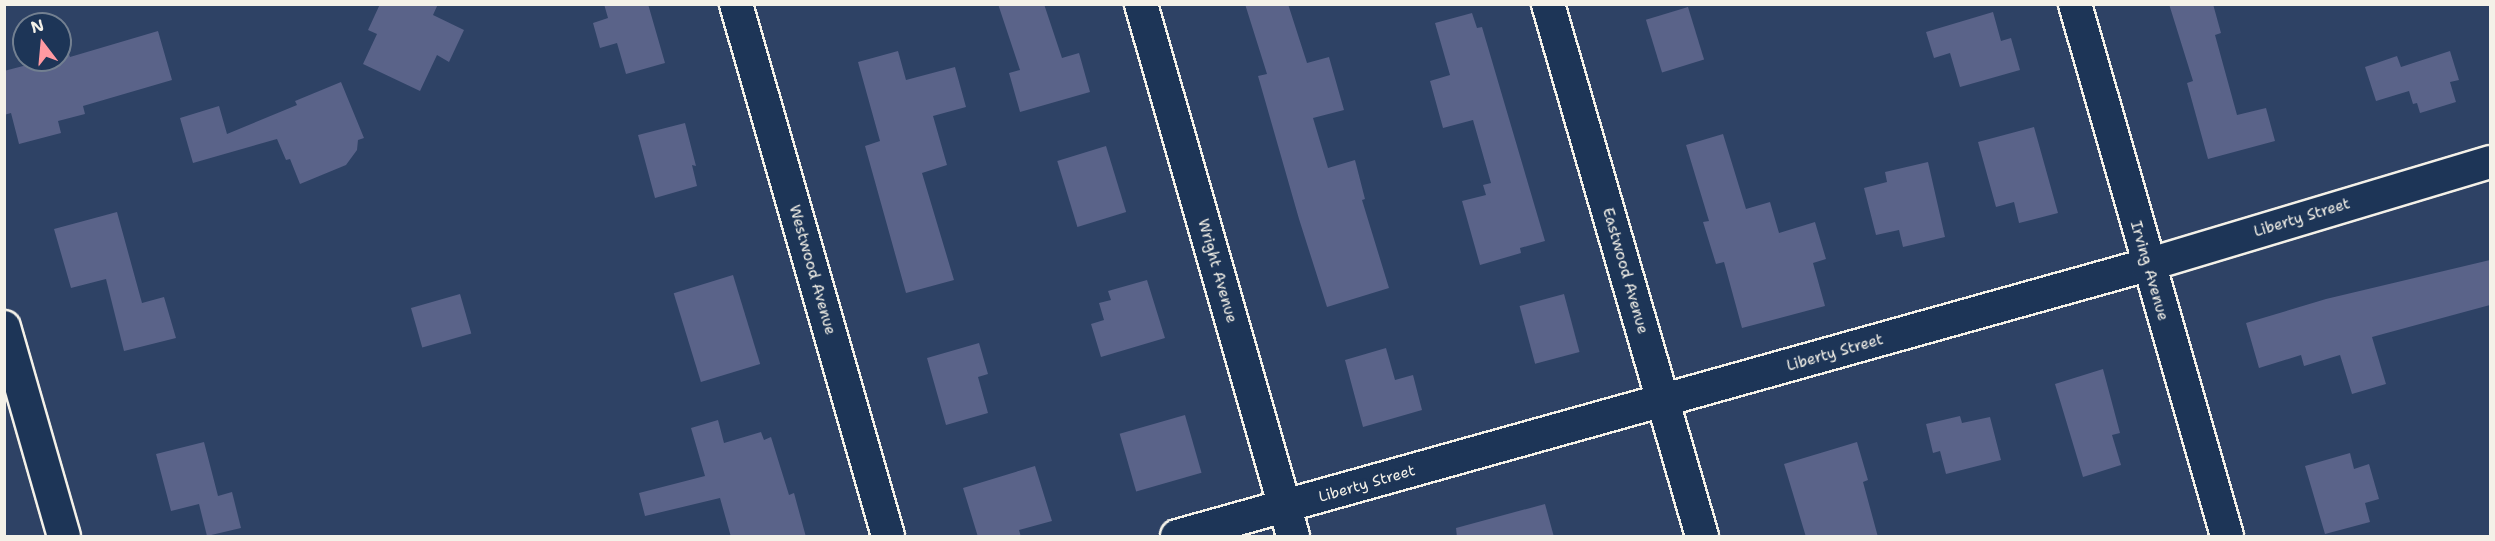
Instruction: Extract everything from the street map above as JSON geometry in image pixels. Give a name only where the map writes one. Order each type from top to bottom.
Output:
[{"type":"street","name":"Westwood Avenue","points":[[736,4],[888,537]]},
{"type":"street","name":"Wright Avenue","points":[[1141,4],[1293,537]]},
{"type":"street","name":"Eastwood Avenue","points":[[1548,4],[1702,537]]},
{"type":"street","name":"Irving Avenue","points":[[2075,4],[2147,265],[2227,537]]},
{"type":"street","name":"Liberty Street","points":[[1177,537],[1662,399],[2147,265],[2490,162]]},
{"type":"street","points":[[4,327],[64,537]]},
{"type":"building","points":[[380,4],[438,4],[433,15],[464,30],[449,62],[437,55],[420,91],[363,64],[377,34],[368,30]]},
{"type":"building","points":[[604,4],[648,4],[665,63],[626,74],[617,43],[600,48],[593,23],[608,18]]},
{"type":"building","points":[[998,4],[1044,4],[1062,58],[1079,53],[1090,92],[1020,112],[1009,73],[1020,70]]},
{"type":"building","points":[[1245,4],[1288,4],[1307,63],[1329,57],[1344,110],[1313,118],[1328,168],[1355,160],[1365,199],[1362,200],[1389,288],[1327,307],[1258,76],[1267,74]]},
{"type":"building","points":[[2169,4],[2213,4],[2221,33],[2215,35],[2237,115],[2266,108],[2275,141],[2208,159],[2187,83],[2193,81]]},
{"type":"building","points":[[1688,7],[1704,60],[1662,72],[1646,20]]},
{"type":"building","points":[[1993,12],[2001,41],[2011,38],[2020,70],[1960,87],[1950,53],[1934,58],[1926,32]]},
{"type":"building","points":[[1472,13],[1477,28],[1482,27],[1545,241],[1520,248],[1521,253],[1480,265],[1462,201],[1486,195],[1483,185],[1491,183],[1473,120],[1443,128],[1430,81],[1450,75],[1435,23]]},
{"type":"building","points":[[158,31],[172,80],[83,106],[85,114],[58,121],[61,133],[19,144],[11,113],[4,115],[4,71],[12,69],[12,72],[72,72],[72,56]]},
{"type":"building","points":[[898,51],[906,80],[955,67],[966,107],[933,116],[947,165],[922,173],[954,280],[906,293],[865,146],[880,141],[858,62]]},
{"type":"building","points":[[2450,51],[2459,80],[2450,82],[2456,102],[2420,113],[2417,103],[2413,104],[2409,91],[2376,101],[2365,67],[2397,56],[2401,67]]},
{"type":"building","points":[[341,82],[364,138],[358,140],[357,150],[346,165],[300,184],[290,159],[286,160],[277,139],[193,163],[180,118],[219,106],[227,134],[297,105],[295,101]]},
{"type":"building","points":[[685,123],[696,166],[692,165],[697,186],[655,198],[638,135]]},
{"type":"building","points":[[2034,127],[2058,213],[2019,223],[2014,202],[1996,207],[1978,142]]},
{"type":"building","points":[[1723,134],[1746,209],[1770,202],[1779,233],[1815,222],[1826,259],[1813,263],[1825,306],[1742,328],[1724,262],[1716,264],[1703,222],[1709,221],[1686,145]]},
{"type":"building","points":[[1106,146],[1126,212],[1077,227],[1057,161]]},
{"type":"building","points":[[1928,162],[1945,237],[1903,247],[1899,230],[1876,235],[1864,188],[1887,182],[1885,172]]},
{"type":"building","points":[[117,212],[142,303],[164,297],[176,338],[124,351],[106,279],[71,288],[54,229]]},
{"type":"building","points":[[2490,260],[2490,305],[2372,337],[2386,384],[2352,394],[2340,355],[2304,366],[2301,355],[2259,368],[2246,323],[2326,299]]},
{"type":"building","points":[[733,275],[760,364],[701,382],[674,293]]},
{"type":"building","points":[[1147,280],[1165,338],[1101,357],[1091,324],[1104,320],[1099,303],[1111,300],[1108,291]]},
{"type":"building","points":[[460,294],[471,333],[422,347],[411,308]]},
{"type":"building","points":[[1564,294],[1580,352],[1535,364],[1520,306]]},
{"type":"building","points":[[979,343],[988,374],[978,377],[988,413],[946,425],[927,358]]},
{"type":"building","points":[[1386,348],[1395,380],[1413,375],[1422,410],[1363,427],[1345,360]]},
{"type":"building","points":[[2103,369],[2120,433],[2112,435],[2121,465],[2083,477],[2055,384]]},
{"type":"building","points":[[1185,415],[1202,473],[1136,491],[1120,434]]},
{"type":"building","points":[[1960,416],[1962,423],[1990,417],[2001,460],[1946,474],[1940,451],[1933,453],[1926,424]]},
{"type":"building","points":[[718,420],[724,443],[761,432],[764,440],[771,437],[789,495],[794,493],[806,537],[731,537],[720,498],[645,516],[639,493],[705,476],[691,428]]},
{"type":"building","points":[[204,442],[218,496],[232,492],[241,528],[207,536],[199,504],[171,511],[156,454]]},
{"type":"building","points":[[1857,442],[1868,480],[1863,482],[1878,537],[1806,537],[1784,464]]},
{"type":"building","points":[[2350,453],[2354,469],[2369,464],[2379,499],[2365,503],[2370,522],[2325,534],[2305,466]]},
{"type":"building","points":[[1035,466],[1052,521],[1019,530],[1021,537],[978,537],[963,488]]},
{"type":"building","points":[[1545,504],[1554,537],[1457,537],[1456,528]]}]
